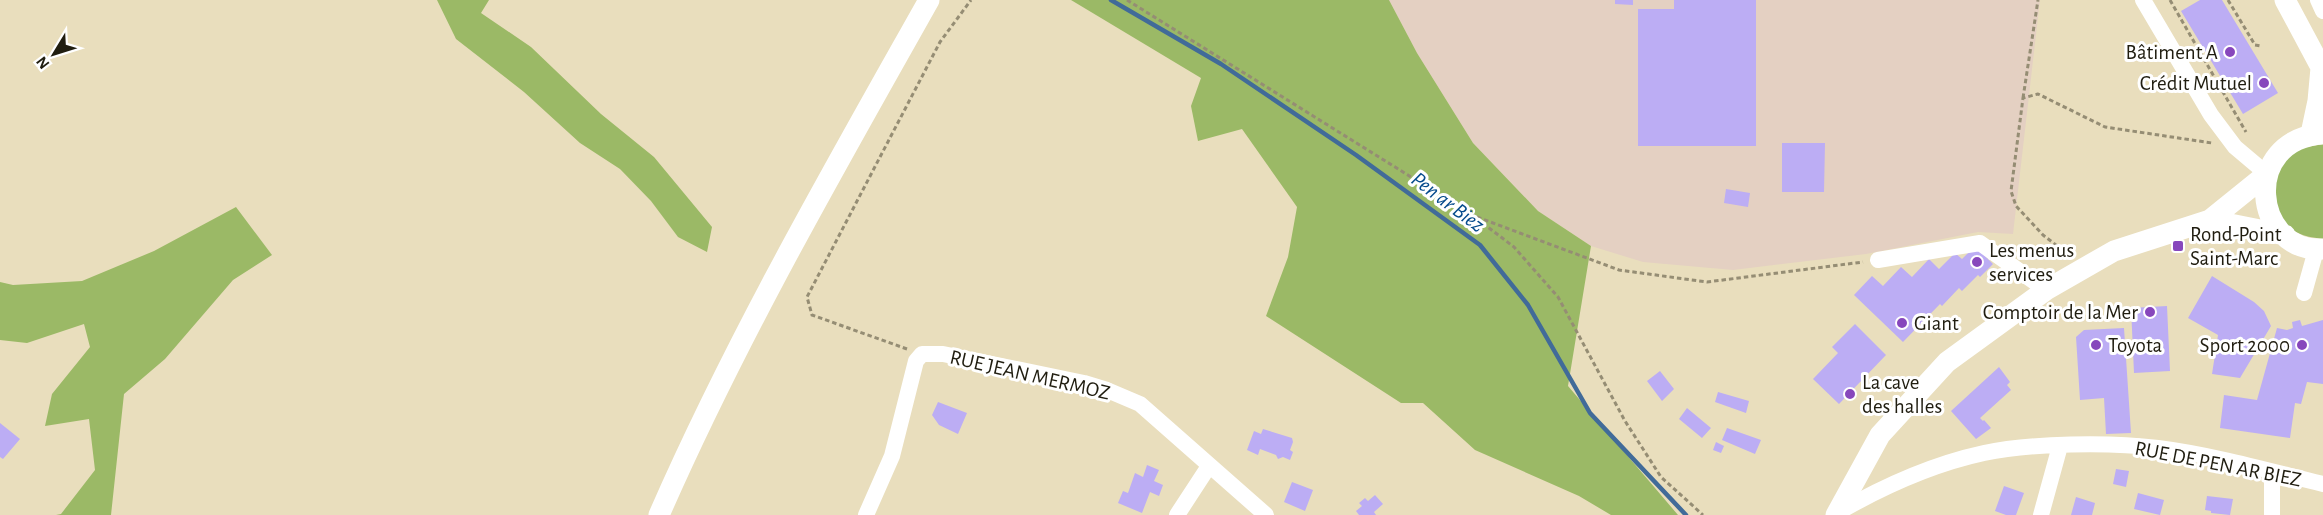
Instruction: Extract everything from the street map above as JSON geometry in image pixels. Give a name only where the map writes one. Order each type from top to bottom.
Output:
[{"type":"main road","points":[[659,515],[729,365],[929,0]]},
{"type":"main road","points":[[2285,0],[2322,69],[2317,134],[2297,139],[2274,158],[2267,174],[2265,191],[2267,207],[2274,223],[2285,235],[2304,246],[2319,249]]},
{"type":"main road","points":[[1836,514],[1880,435],[1947,362],[2046,290],[2114,251],[2210,220],[2267,174]]},
{"type":"main road","points":[[2210,220],[2285,235]]},
{"type":"street","points":[[2143,0],[2211,115],[2230,140],[2267,174]]},
{"type":"street","points":[[2318,0],[2323,11]]},
{"type":"street","points":[[1878,260],[1980,243],[2046,290]]},
{"type":"street","points":[[2304,293],[2319,249]]},
{"type":"street","name":"RUE JEAN MERMOZ","points":[[866,515],[892,456],[916,361],[922,354],[965,357],[1033,374],[1084,383],[1107,390],[1140,405],[1266,515]]},
{"type":"street","points":[[2041,515],[2060,446]]},
{"type":"street","name":"RUE DE PEN AR BIEZ","points":[[1836,514],[1875,492],[1928,470],[1985,453],[2060,446],[2157,448],[2323,484]]},
{"type":"street","points":[[1177,515],[1209,466]]},
{"type":"street","points":[[2272,472],[2272,515]]},
{"type":"path","points":[[922,354],[812,315],[807,297],[940,42],[971,0]]},
{"type":"path","points":[[1127,0],[1472,215],[1514,247],[1558,297],[1625,421],[1661,477],[1702,515]]},
{"type":"path","points":[[2038,0],[2011,191],[2016,206],[2043,235],[2084,268]]},
{"type":"path","points":[[2023,98],[2038,94],[2105,127],[2213,143],[2247,134],[2170,0]]},
{"type":"path","points":[[2228,0],[2255,45],[2261,46]]},
{"type":"path","points":[[1472,215],[1619,270],[1707,282],[1878,260]]},
{"type":"shaded area","points":[[1389,0],[2040,0],[2013,234],[1978,232],[1866,254],[1733,270],[1643,262],[1591,246],[1538,211],[1473,143],[1417,53]]},
{"type":"green space","points":[[437,0],[489,0],[481,13],[531,47],[601,114],[654,157],[712,227],[707,252],[678,237],[651,201],[620,169],[580,143],[524,92],[456,39]]},
{"type":"green space","points":[[1071,0],[1389,0],[1417,53],[1473,143],[1538,211],[1591,246],[1568,386],[1678,515],[1611,515],[1579,496],[1475,450],[1423,403],[1401,403],[1266,316],[1288,257],[1297,207],[1242,129],[1198,141],[1191,106],[1201,78]]},
{"type":"green space","points":[[2323,144],[2323,239],[2300,234],[2288,226],[2277,208],[2275,187],[2276,176],[2286,157],[2295,151]]},
{"type":"green space","points":[[236,207],[272,255],[233,280],[165,359],[124,394],[111,515],[56,515],[61,514],[95,470],[89,419],[45,426],[52,394],[90,347],[84,324],[27,343],[0,340],[0,282],[13,285],[82,281],[154,251]]},
{"type":"building","points":[[1615,0],[1633,0],[1633,5],[1615,4]]},
{"type":"building","points":[[1674,0],[1756,0],[1756,146],[1638,146],[1638,9],[1674,9]]},
{"type":"building","name":"Bâtiment A","points":[[2200,0],[2222,0],[2278,93],[2243,114],[2181,11]]},
{"type":"building","points":[[1782,143],[1825,143],[1824,192],[1782,192]]},
{"type":"building","points":[[1726,189],[1750,193],[1748,207],[1724,203]]},
{"type":"building","points":[[1975,246],[1993,264],[1962,291],[1959,288],[1942,306],[1940,304],[1903,342],[1854,295],[1872,276],[1883,286],[1901,267],[1912,277],[1929,259],[1939,269],[1955,253],[1962,259]]},
{"type":"building","points":[[2212,276],[2254,302],[2264,311],[2271,326],[2240,378],[2212,374],[2218,335],[2188,318]]},
{"type":"building","points":[[2167,306],[2170,371],[2134,373],[2131,308]]},
{"type":"building","points":[[2300,320],[2302,326],[2323,320],[2323,384],[2307,382],[2301,404],[2295,403],[2290,438],[2220,428],[2224,395],[2257,400],[2277,328],[2287,330],[2293,328],[2292,322]]},
{"type":"building","points":[[1855,324],[1886,355],[1839,404],[1813,379],[1838,353],[1832,347]]},
{"type":"building","points":[[2124,328],[2131,433],[2106,434],[2104,398],[2080,400],[2076,337],[2084,330]]},
{"type":"building","points":[[1999,367],[2010,382],[2007,385],[2011,390],[1980,418],[1991,428],[1976,439],[1951,411]]},
{"type":"building","points":[[1660,371],[1674,389],[1662,401],[1647,381]]},
{"type":"building","points":[[1718,392],[1749,401],[1746,413],[1715,402]]},
{"type":"building","points":[[938,402],[967,413],[958,434],[939,425],[932,415]]},
{"type":"building","points":[[1687,408],[1711,428],[1702,438],[1679,419]]},
{"type":"building","points":[[0,423],[20,439],[3,459],[0,457]]},
{"type":"building","points":[[1727,428],[1761,440],[1755,454],[1722,440]]},
{"type":"building","points":[[1263,429],[1292,438],[1290,450],[1293,452],[1290,460],[1283,457],[1278,459],[1276,455],[1260,449],[1258,455],[1247,450],[1254,431],[1261,434]]},
{"type":"building","points":[[1716,442],[1724,446],[1721,453],[1713,450]]},
{"type":"building","points":[[1147,465],[1159,470],[1154,481],[1163,485],[1159,496],[1150,492],[1142,513],[1118,503],[1123,491],[1128,493],[1135,473],[1143,477]]},
{"type":"building","points":[[2116,469],[2129,471],[2126,487],[2113,484]]},
{"type":"building","points":[[1292,482],[1313,490],[1305,511],[1284,502]]},
{"type":"building","points":[[2004,486],[2024,493],[2016,515],[2006,515],[1995,511]]},
{"type":"building","points":[[2138,493],[2164,500],[2160,515],[2134,509]]},
{"type":"building","points":[[1375,495],[1383,504],[1374,512],[1376,515],[1359,515],[1356,511],[1362,506],[1359,503],[1365,498],[1368,501]]},
{"type":"building","points":[[2207,496],[2233,499],[2230,515],[2205,510]]},
{"type":"building","points":[[2076,497],[2095,503],[2092,515],[2071,515]]},
{"type":"waterway","name":"Pen ar Biez","points":[[1111,0],[1221,64],[1356,155],[1480,245],[1528,305],[1590,413],[1686,515]]},
{"type":"place","name":"Bâtiment A","points":[[2230,52]]},
{"type":"place","name":"Crédit Mutuel","points":[[2264,83]]},
{"type":"place","name":"Rond-Point Saint-Marc","points":[[2178,246]]},
{"type":"place","name":"Les menus services","points":[[1977,262]]},
{"type":"place","name":"Comptoir de la Mer","points":[[2150,312]]},
{"type":"place","name":"Giant","points":[[1902,323]]},
{"type":"place","name":"Toyota","points":[[2096,345]]},
{"type":"place","name":"Sport 2000","points":[[2302,345]]},
{"type":"place","name":"La cave des halles","points":[[1850,394]]}]
